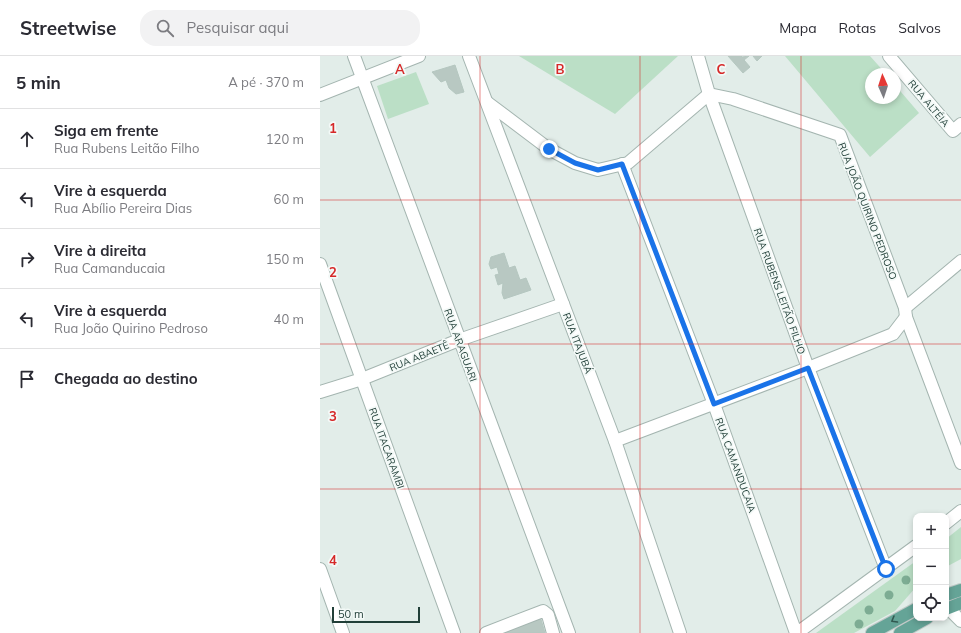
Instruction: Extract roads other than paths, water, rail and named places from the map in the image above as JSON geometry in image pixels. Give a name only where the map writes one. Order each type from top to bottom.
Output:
[{"type":"main road","points":[[949,594],[961,590]]},
{"type":"main road","points":[[949,608],[961,603]]},
{"type":"main road","points":[[872,633],[913,611]]},
{"type":"main road","points":[[900,633],[922,621]]},
{"type":"street","name":"RUA ARAGUARI","points":[[354,56],[569,633]]},
{"type":"street","points":[[320,95],[418,56]]},
{"type":"street","name":"RUA ITAJUBÁ","points":[[469,56],[615,441],[680,633]]},
{"type":"street","name":"RUA RUBENS LEITÃO FILHO","points":[[698,56],[709,94],[808,368],[886,569]]},
{"type":"street","name":"RUA ALTÉIA","points":[[889,56],[957,128]]},
{"type":"street","points":[[488,103],[549,149],[575,163],[598,170],[628,163],[709,94]]},
{"type":"street","name":"RUA JOÃO QUIRINO PEDROSO","points":[[709,94],[733,99],[840,135],[961,463]]},
{"type":"street","name":"RUA CAMANDUCAIA","points":[[622,164],[714,404],[797,633]]},
{"type":"street","points":[[615,441],[893,334],[906,312],[961,261]]},
{"type":"street","name":"RUA ITACARAMBI","points":[[320,264],[454,633]]},
{"type":"street","name":"RUA ABAETÊ","points":[[320,392],[362,379],[459,340],[563,304]]},
{"type":"street","points":[[949,521],[961,511]]},
{"type":"street","points":[[797,633],[913,548]]},
{"type":"street","points":[[320,569],[343,633]]},
{"type":"street","points":[[486,633],[543,611],[548,615],[553,633]]},
{"type":"street","points":[[949,611],[961,621]]}]
